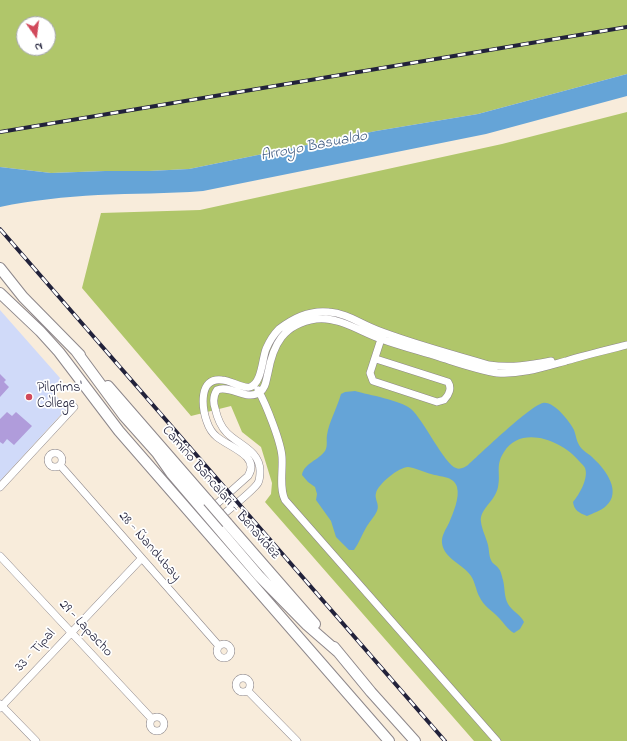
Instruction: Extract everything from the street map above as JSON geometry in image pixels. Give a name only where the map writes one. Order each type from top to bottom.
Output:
[{"type":"main road","name":"Camino Bancalari - Benavídez","points":[[0,268],[23,297],[121,400],[371,692],[415,741]]},
{"type":"main road","points":[[0,293],[40,331],[59,352],[119,432],[389,741]]},
{"type":"main road","points":[[76,351],[124,416],[157,453],[172,473],[259,576],[339,676],[350,697]]},
{"type":"main road","points":[[59,352],[76,364],[137,440],[172,473]]},
{"type":"main road","points":[[259,576],[307,625],[338,652]]},
{"type":"street","points":[[206,513],[248,476],[252,468],[250,462],[243,454],[212,432],[206,420],[202,399],[204,391],[210,383],[220,379],[245,387],[251,387],[259,378],[265,350],[271,338],[283,326],[299,317],[320,311],[346,316],[382,336]]},
{"type":"street","points":[[214,522],[255,487],[260,476],[259,464],[253,453],[222,428],[217,417],[214,394],[217,390],[225,388],[248,395],[259,393],[265,385],[271,355],[275,346],[285,334],[299,324],[315,319],[332,319],[478,369],[498,373],[510,373],[543,368],[627,345]]},
{"type":"street","points":[[376,359],[448,382],[450,391],[444,400],[437,402],[373,381],[370,373],[376,359],[382,336]]},
{"type":"street","points":[[254,385],[259,393],[279,441],[282,456],[282,492],[285,500],[497,741]]},
{"type":"street","points":[[0,487],[74,407]]},
{"type":"street","points":[[206,420],[217,417]]},
{"type":"street","name":"28 - Ñandubay","points":[[60,465],[219,646]]},
{"type":"street","name":"29 - Lapacho","points":[[0,556],[152,719]]},
{"type":"street","name":"33 - Tipal","points":[[1,706],[141,559]]},
{"type":"street","points":[[248,691],[297,741]]},
{"type":"street","points":[[1,706],[36,741]]},
{"type":"shaded area","name":"Pilgrims' College","points":[[0,310],[60,378],[54,393],[67,408],[0,481]]},
{"type":"green space","points":[[0,0],[627,0],[627,74],[478,114],[376,131],[189,169],[51,173],[0,167]]},
{"type":"green space","points":[[627,112],[627,741],[474,741],[265,502],[271,494],[272,483],[261,447],[242,432],[231,406],[191,416],[82,288],[101,213],[200,210],[502,144]]},
{"type":"water","name":"Arroyo Basualdo","points":[[627,74],[627,96],[486,134],[203,191],[111,194],[36,201],[0,207],[0,167],[51,173],[189,169],[376,131],[478,114]]},
{"type":"water","points":[[355,391],[392,400],[411,409],[422,422],[446,459],[451,465],[459,469],[468,465],[528,412],[543,403],[547,403],[552,405],[565,417],[574,430],[580,447],[603,469],[612,488],[613,494],[611,500],[602,509],[587,516],[577,511],[573,502],[585,481],[585,468],[563,447],[542,438],[531,437],[521,439],[511,444],[501,457],[498,487],[494,497],[482,513],[481,522],[488,545],[490,558],[492,563],[501,573],[507,601],[524,622],[520,629],[514,633],[512,632],[486,606],[481,600],[474,581],[468,572],[443,549],[442,538],[454,510],[458,496],[457,487],[450,479],[408,467],[399,470],[385,481],[378,489],[376,493],[378,506],[377,511],[354,550],[349,550],[336,537],[331,521],[316,500],[317,494],[315,487],[302,475],[306,467],[325,451],[328,430],[341,394]]},
{"type":"building","points":[[0,374],[6,380],[4,382],[9,387],[0,397]]},
{"type":"building","points":[[7,412],[12,416],[16,412],[32,426],[14,445],[7,439],[3,444],[0,442],[0,419]]},
{"type":"railway","points":[[0,132],[627,27]]},
{"type":"railway","points":[[0,229],[445,741]]},
{"type":"place","name":"Pilgrims' College","points":[[29,397]]}]
